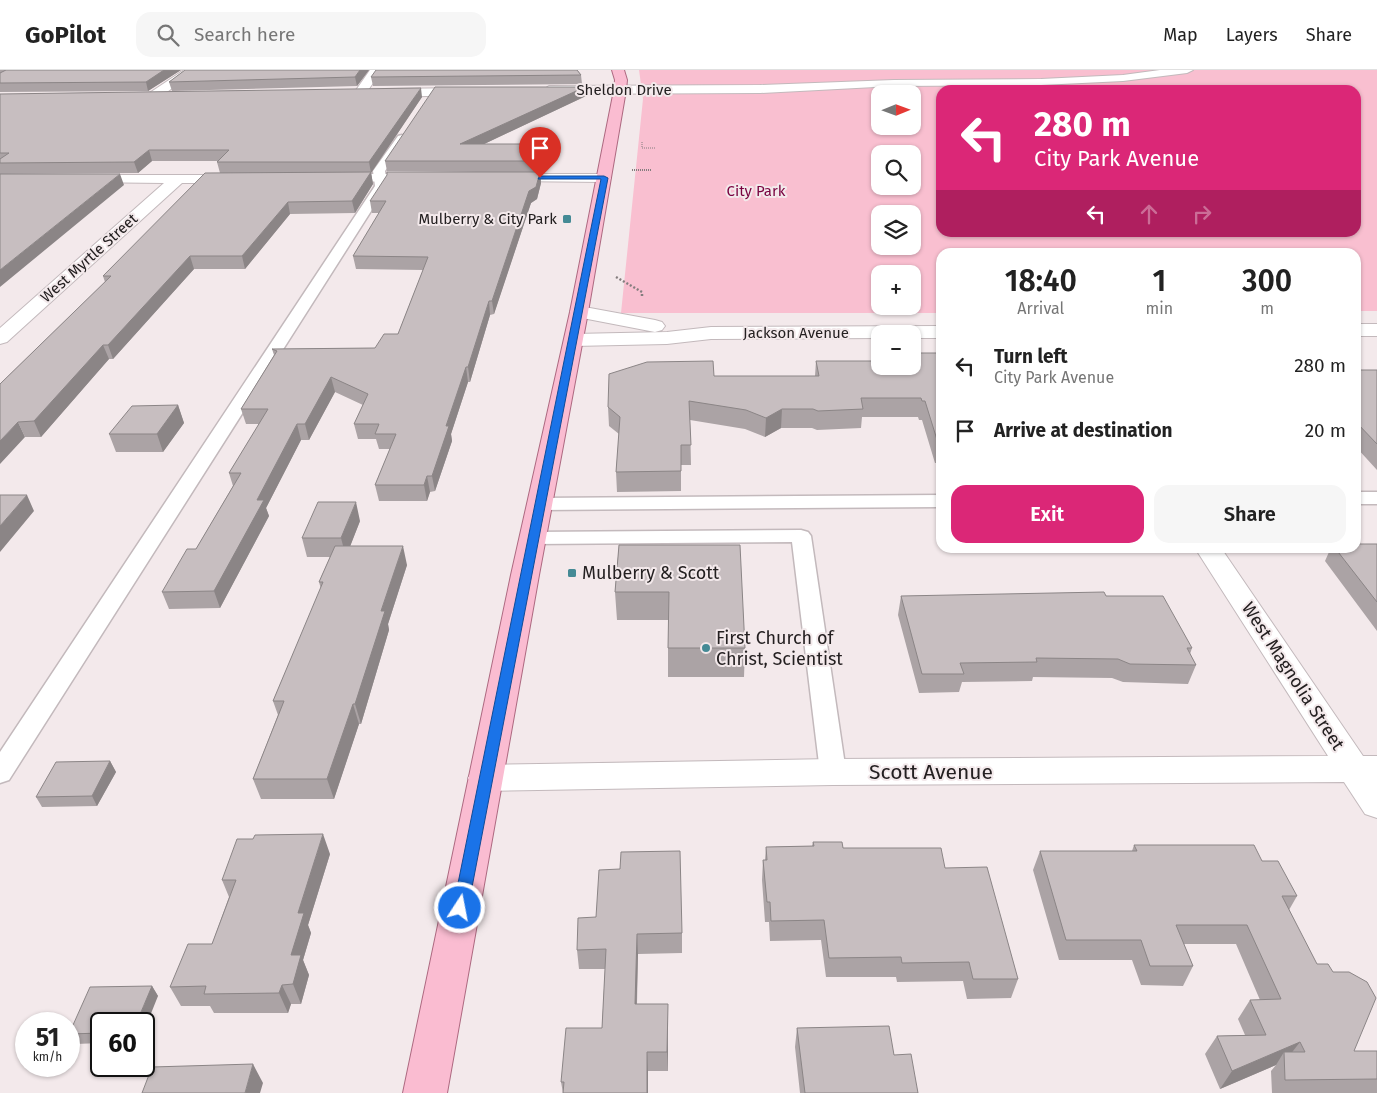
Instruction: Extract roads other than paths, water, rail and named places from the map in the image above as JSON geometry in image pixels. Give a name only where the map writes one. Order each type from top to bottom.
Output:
[{"type":"main road","points":[[425,1093],[485,778],[604,178],[620,90],[621,80],[618,70]]},
{"type":"street","points":[[172,96],[148,97],[191,70]]},
{"type":"street","points":[[376,70],[355,92],[430,97],[481,91]]},
{"type":"street","name":"Sheldon Drive","points":[[539,90],[760,89],[894,83],[1085,81],[1187,70]]},
{"type":"street","points":[[322,178],[440,178]]},
{"type":"street","points":[[489,178],[604,178]]},
{"type":"street","points":[[69,179],[255,179]]},
{"type":"street","name":"West Myrtle Street","points":[[0,338],[178,179]]},
{"type":"street","name":"Jackson Avenue","points":[[576,326],[667,338],[712,333],[936,332]]},
{"type":"street","name":"Jackson Avenue","points":[[576,326],[667,328],[712,333]]},
{"type":"street","points":[[1361,330],[1377,330]]},
{"type":"street","name":"West Magnolia Street","points":[[1212,553],[1366,770],[1377,804]]},
{"type":"street","name":"Scott Avenue","points":[[485,778],[833,772],[1366,770]]},
{"type":"lane","points":[[0,772],[381,186],[379,172],[406,132]]},
{"type":"lane","points":[[1361,498],[1377,498]]},
{"type":"lane","points":[[539,504],[936,501]]},
{"type":"lane","points":[[532,538],[801,536],[833,772]]},
{"type":"place","name":"Mulberry & City Park","points":[[567,219]]},
{"type":"place","name":"Mulberry & Scott","points":[[572,573]]},
{"type":"place","name":"First Church of Christ, Scientist","points":[[706,648]]},
{"type":"park label","name":"City Park","points":[[756,191]]}]
